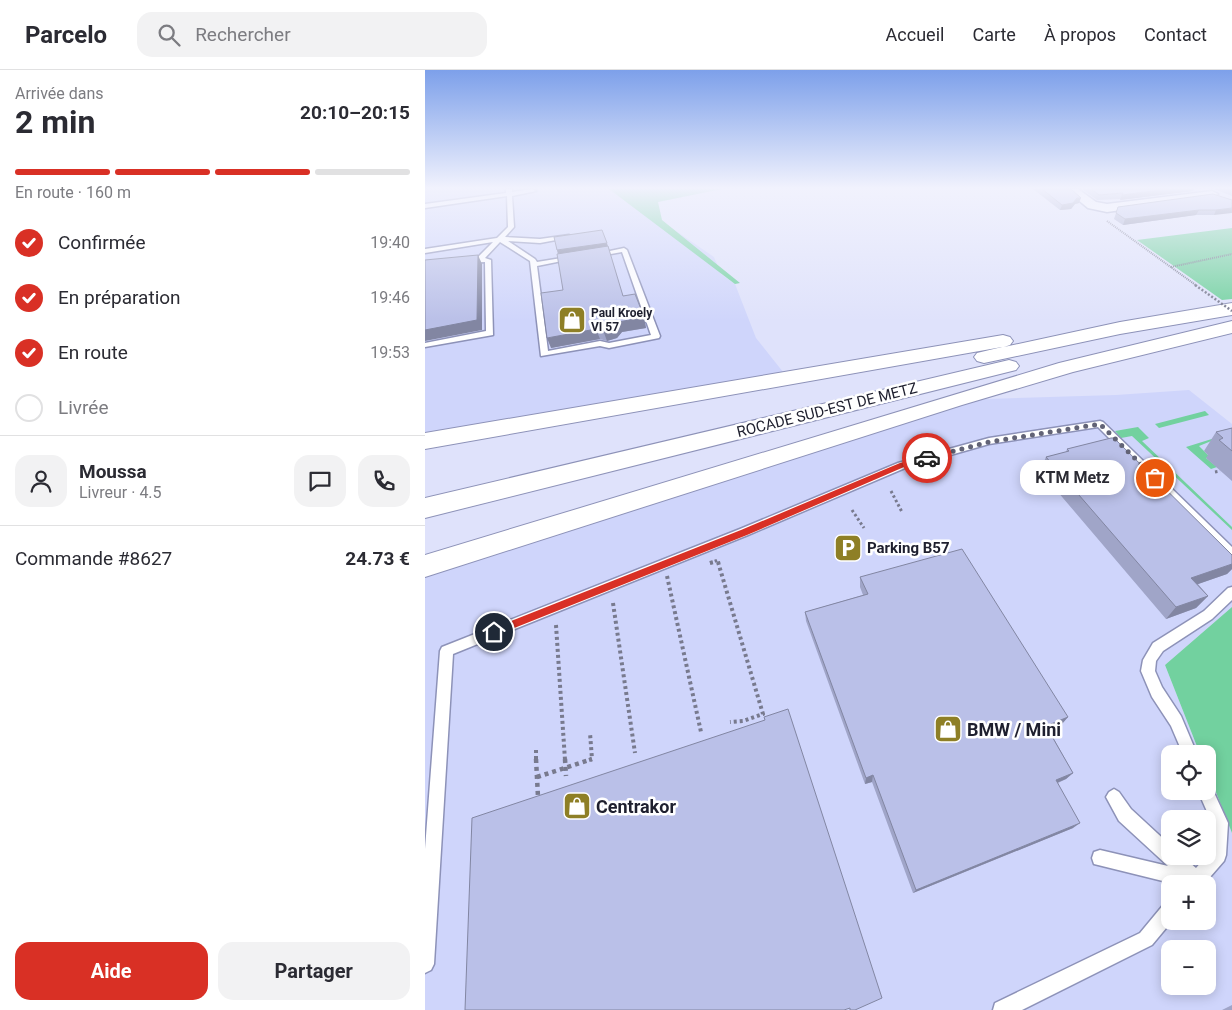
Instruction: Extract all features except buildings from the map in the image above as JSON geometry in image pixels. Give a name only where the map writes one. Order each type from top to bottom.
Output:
[{"type":"highway","points":[[425,441],[1161,314],[1232,304]]},
{"type":"highway","name":"ROCADE SUD-EST DE METZ","points":[[425,508],[479,486],[950,364],[1111,330],[1232,310]]},
{"type":"highway","name":"ROCADE SUD-EST DE METZ","points":[[425,489],[479,486],[1030,361],[1156,335],[1232,325]]},
{"type":"highway","points":[[425,566],[954,400],[1066,368],[1232,325]]},
{"type":"lane","points":[[480,259],[506,233]]},
{"type":"lane","points":[[425,251],[500,240],[540,241],[577,235]]},
{"type":"lane","points":[[500,240],[533,260],[544,354],[600,343],[609,346],[656,336],[624,250],[589,256]]},
{"type":"lane","points":[[533,265],[580,257]]},
{"type":"lane","points":[[425,345],[490,333],[488,260],[480,259],[455,263]]},
{"type":"lane","points":[[425,964],[430,839],[447,651],[744,532],[902,465],[989,442],[1100,424],[1232,554]]},
{"type":"lane","points":[[1186,745],[1176,721],[1157,692],[1148,672],[1150,660],[1158,647],[1208,615],[1232,592]]},
{"type":"lane","points":[[1114,797],[1125,815],[1187,875]]},
{"type":"lane","points":[[1200,875],[1218,855],[1220,823],[1210,800]]},
{"type":"lane","points":[[1100,858],[1167,875]]},
{"type":"lane","points":[[1002,1010],[1146,938],[1161,920]]},
{"type":"path","points":[[1123,233],[1232,310]]},
{"type":"path","points":[[1171,267],[1232,254]]},
{"type":"path","points":[[1215,472],[1221,471]]},
{"type":"path","points":[[891,491],[902,512]]},
{"type":"path","points":[[852,510],[864,528]]},
{"type":"path","points":[[701,565],[718,560],[763,714],[743,721],[730,722]]},
{"type":"path","points":[[667,576],[701,732]]},
{"type":"path","points":[[613,603],[635,753]]},
{"type":"path","points":[[556,625],[566,776]]},
{"type":"path","points":[[537,777],[592,759],[590,733]]},
{"type":"path","points":[[536,750],[538,797]]},
{"type":"shaded area","points":[[425,233],[679,233],[714,257],[721,274],[735,284],[756,338],[787,377],[425,441]]},
{"type":"shaded area","points":[[1189,390],[1232,424],[1232,607],[1165,665],[1196,745],[1161,745],[1161,800],[1216,800],[1216,792],[1232,833],[1232,1010],[425,1010],[425,566],[954,400],[1116,395]]},
{"type":"green space","points":[[667,233],[678,233],[740,283],[735,284]]},
{"type":"green space","points":[[1193,233],[1232,233],[1232,299],[1222,300],[1137,240]]},
{"type":"green space","points":[[1205,411],[1209,415],[1159,428],[1155,424]]},
{"type":"green space","points":[[1138,427],[1149,438],[1142,441],[1232,527],[1232,530],[1132,436],[1121,438],[1115,431]]},
{"type":"green space","points":[[1231,433],[1199,446],[1210,457],[1206,458],[1217,467],[1211,469],[1186,447]]},
{"type":"green space","points":[[1232,607],[1232,833],[1216,792],[1216,745],[1196,745],[1165,665]]},
{"type":"way so far","points":[[927,458],[989,442],[1100,424],[1155,478]]},
{"type":"place","name":"Paul Kroely VI 57","points":[[572,320]]},
{"type":"place","name":"KTM Metz","points":[[1155,478]]},
{"type":"place","name":"Parking B57","points":[[848,548]]},
{"type":"place","name":"BMW / Mini","points":[[948,729]]},
{"type":"place","name":"Centrakor","points":[[577,806]]},
{"type":"route","points":[[494,632],[744,532],[902,465],[927,458]]}]
